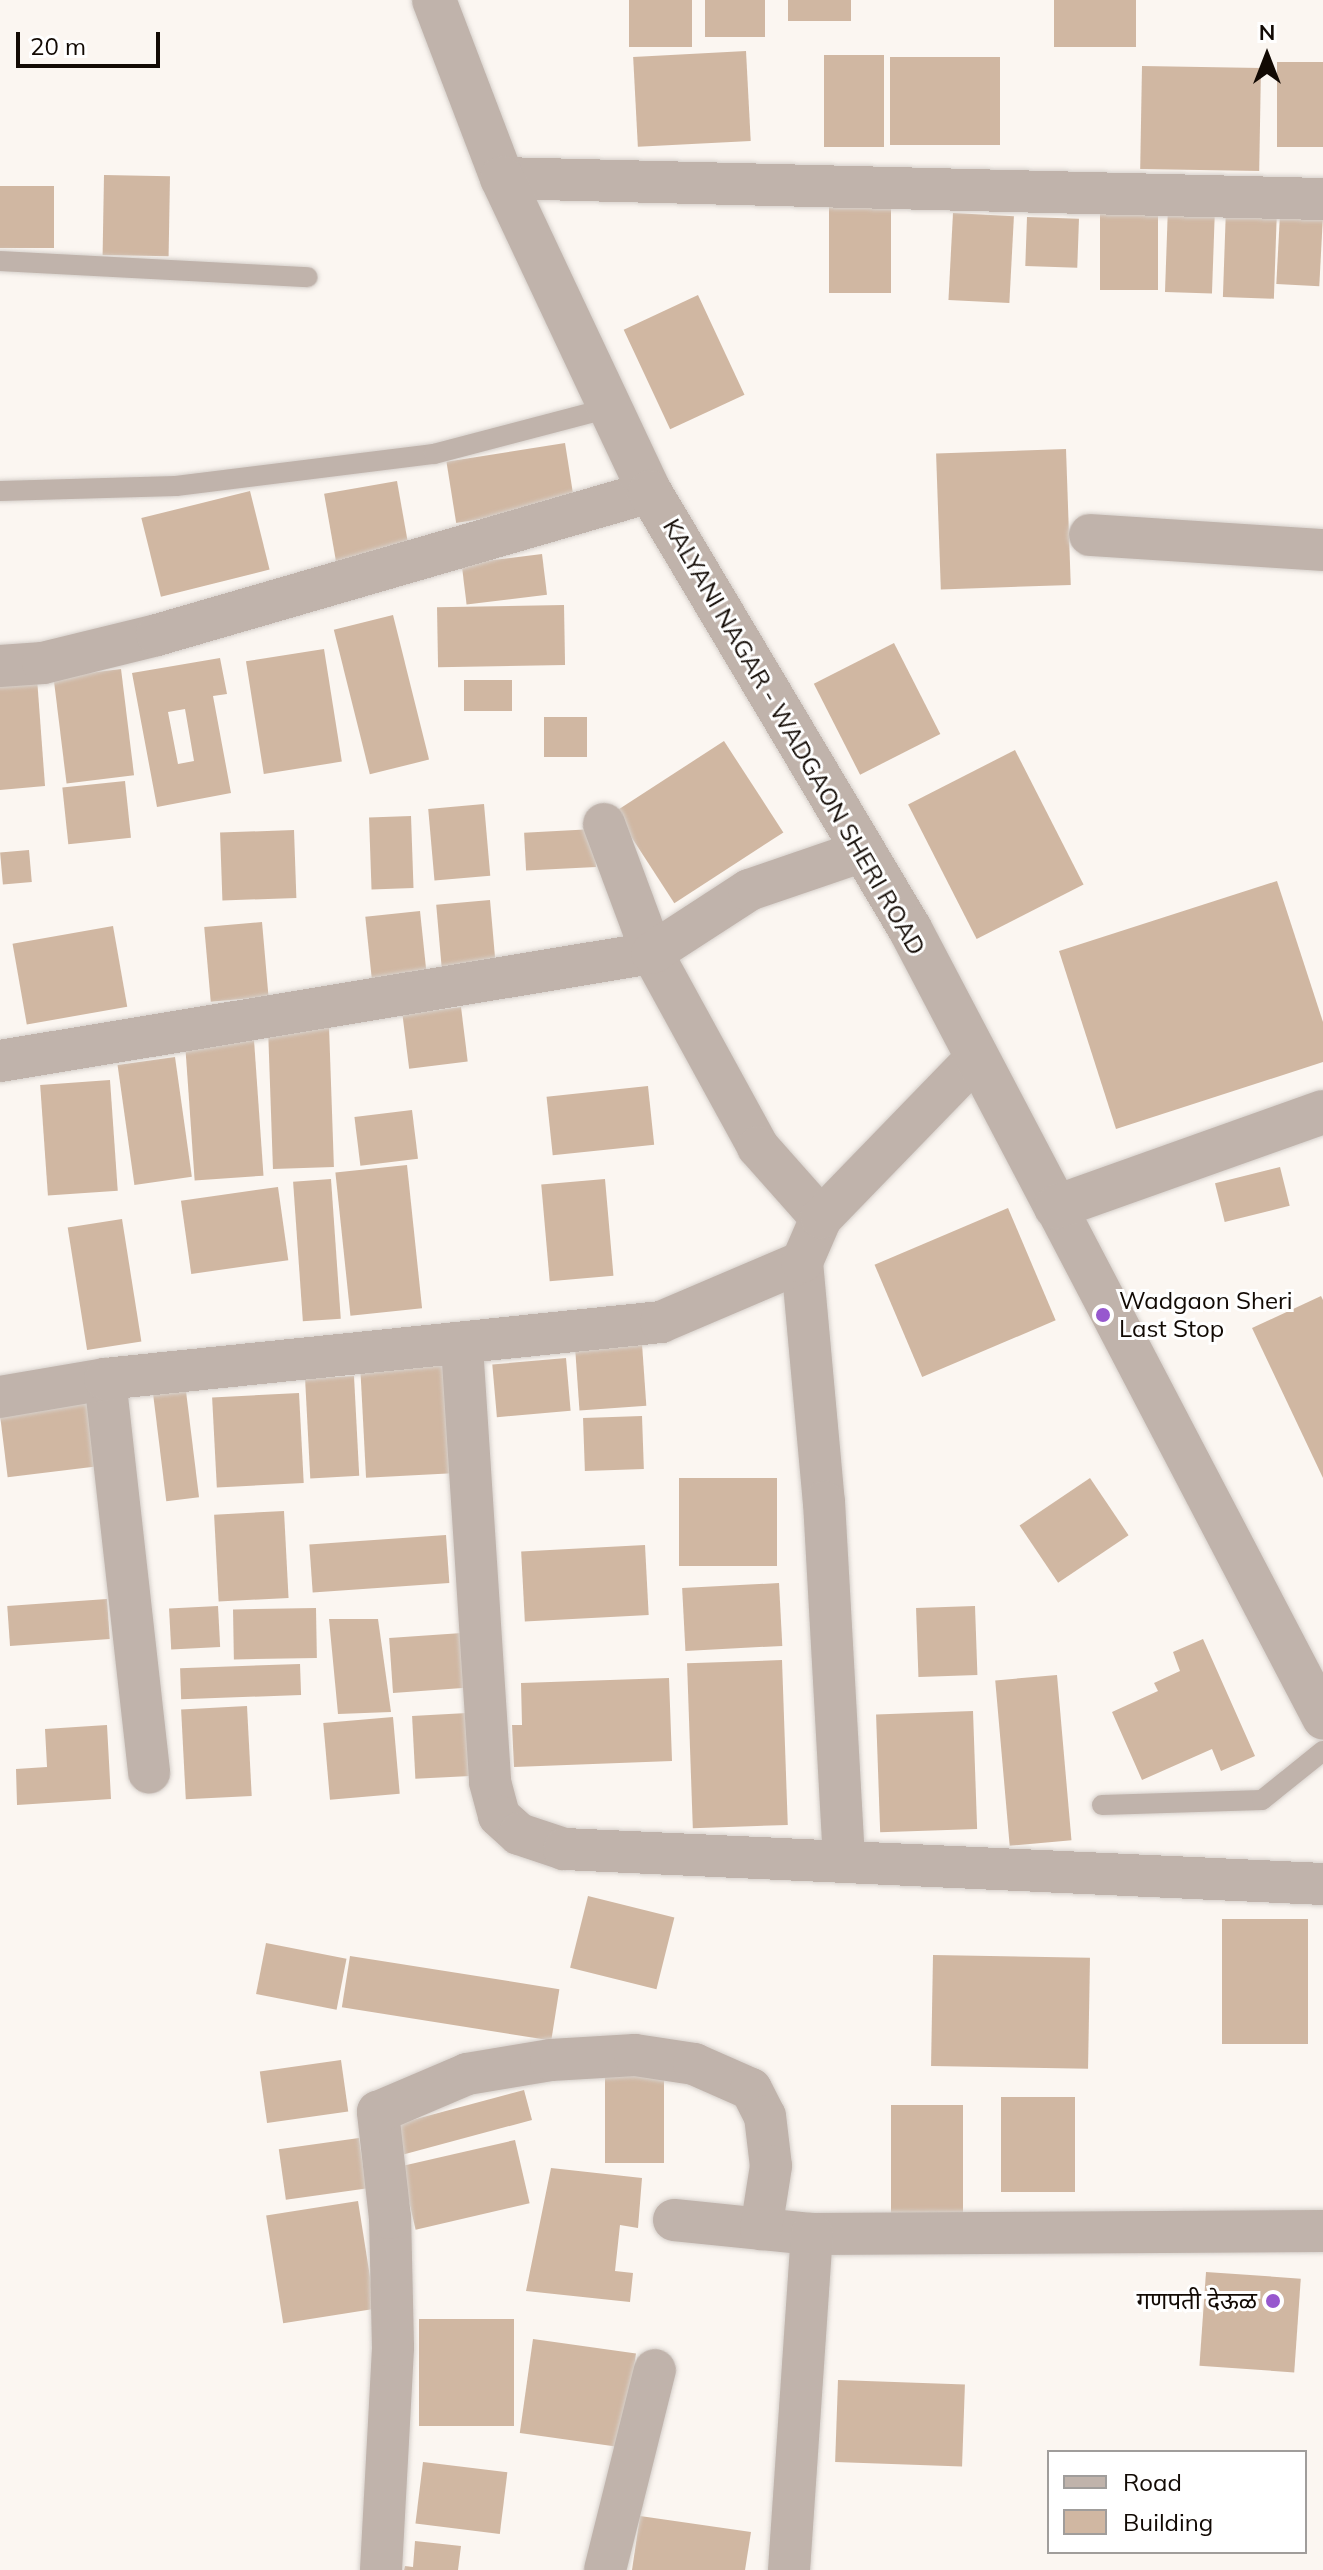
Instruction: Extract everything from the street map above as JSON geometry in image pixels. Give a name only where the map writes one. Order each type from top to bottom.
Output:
[{"type":"street","name":"KALYANI NAGAR - WADGAON SHERI ROAD","points":[[434,0],[502,178],[650,492],[863,851],[1056,1207]]},
{"type":"street","points":[[502,178],[1323,199]]},
{"type":"street","points":[[0,666],[43,663],[157,635],[650,492]]},
{"type":"street","points":[[1090,535],[1323,550]]},
{"type":"street","points":[[604,824],[652,953],[758,1147],[821,1218]]},
{"type":"street","points":[[0,1061],[652,953],[749,890],[863,851]]},
{"type":"street","points":[[844,1861],[824,1502],[802,1262],[821,1218],[977,1057]]},
{"type":"street","points":[[1319,1703],[1056,1207],[1323,1112]]},
{"type":"street","points":[[0,1397],[105,1379],[462,1346],[661,1322],[802,1262]]},
{"type":"street","points":[[462,1346],[490,1782],[499,1816],[519,1834],[564,1849],[1323,1884]]},
{"type":"street","points":[[105,1379],[149,1773]]},
{"type":"street","points":[[381,2570],[393,2347],[390,2218],[378,2112],[467,2074],[551,2060],[635,2055],[694,2064],[751,2089],[765,2116],[771,2166],[761,2229]]},
{"type":"street","points":[[674,2220],[812,2234],[1323,2231]]},
{"type":"street","points":[[789,2570],[812,2234]]},
{"type":"street","points":[[605,2570],[655,2370]]},
{"type":"lane","points":[[0,261],[308,277]]},
{"type":"lane","points":[[0,491],[176,486],[434,454],[609,408]]},
{"type":"lane","points":[[1102,1805],[1262,1800],[1323,1751]]},
{"type":"building","points":[[629,0],[692,0],[692,47],[629,47]]},
{"type":"building","points":[[705,0],[765,0],[765,37],[705,37]]},
{"type":"building","points":[[788,0],[851,0],[851,21],[788,21]]},
{"type":"building","points":[[1054,0],[1136,0],[1136,47],[1054,47]]},
{"type":"building","points":[[746,51],[751,141],[638,147],[633,57]]},
{"type":"building","points":[[824,55],[884,55],[884,147],[824,147]]},
{"type":"building","points":[[890,57],[1000,57],[1000,145],[890,145]]},
{"type":"building","points":[[1277,62],[1323,62],[1323,147],[1277,147]]},
{"type":"building","points":[[1142,66],[1261,68],[1259,171],[1140,169]]},
{"type":"building","points":[[104,175],[170,176],[169,256],[103,255]]},
{"type":"building","points":[[0,186],[54,186],[54,248],[0,248]]},
{"type":"building","points":[[829,201],[891,201],[891,293],[829,293]]},
{"type":"building","points":[[1100,205],[1158,205],[1158,290],[1100,290]]},
{"type":"building","points":[[1168,206],[1215,208],[1212,294],[1165,292]]},
{"type":"building","points":[[1226,208],[1277,210],[1274,299],[1223,297]]},
{"type":"building","points":[[953,213],[1014,216],[1009,303],[948,300]]},
{"type":"building","points":[[1280,214],[1323,216],[1319,286],[1276,284]]},
{"type":"building","points":[[1027,217],[1079,219],[1077,268],[1025,266]]},
{"type":"building","points":[[698,295],[744,395],[670,429],[624,330]]},
{"type":"building","points":[[565,443],[575,504],[456,523],[446,462]]},
{"type":"building","points":[[1066,449],[1071,585],[941,589],[936,454]]},
{"type":"building","points":[[397,481],[410,555],[337,568],[324,494]]},
{"type":"building","points":[[250,491],[270,570],[161,597],[141,518]]},
{"type":"building","points":[[542,554],[547,595],[467,605],[462,564]]},
{"type":"building","points":[[564,605],[565,665],[438,667],[437,607]]},
{"type":"building","points":[[393,615],[429,760],[370,774],[334,630]]},
{"type":"building","points":[[894,643],[940,734],[860,775],[814,684]]},
{"type":"building","points":[[324,649],[342,762],[264,774],[246,661]]},
{"type":"building","points":[[220,658],[227,694],[213,696],[231,793],[157,807],[132,673]],"holes":[[[185,709],[194,761],[178,764],[168,712]]]},
{"type":"building","points":[[121,669],[134,775],[67,783],[54,677]]},
{"type":"building","points":[[37,678],[45,786],[0,790],[0,681]]},
{"type":"building","points":[[464,680],[512,680],[512,711],[464,711]]},
{"type":"building","points":[[544,717],[587,717],[587,757],[544,757]]},
{"type":"building","points":[[724,741],[783,832],[674,903],[615,812]]},
{"type":"building","points":[[1015,750],[1084,885],[977,939],[908,804]]},
{"type":"building","points":[[125,781],[131,838],[68,844],[62,788]]},
{"type":"building","points":[[484,804],[490,876],[434,881],[428,809]]},
{"type":"building","points":[[411,816],[414,888],[372,889],[369,817]]},
{"type":"building","points":[[594,829],[596,867],[526,871],[524,833]]},
{"type":"building","points":[[294,830],[296,898],[222,901],[220,833]]},
{"type":"building","points":[[29,850],[32,882],[3,884],[0,853]]},
{"type":"building","points":[[1277,881],[1323,1022],[1323,1062],[1116,1129],[1059,951]]},
{"type":"building","points":[[490,900],[496,972],[442,976],[436,905]]},
{"type":"building","points":[[420,911],[427,978],[372,983],[365,917]]},
{"type":"building","points":[[262,922],[269,997],[211,1002],[204,927]]},
{"type":"building","points":[[113,926],[127,1007],[27,1024],[13,944]]},
{"type":"building","points":[[461,1007],[468,1062],[409,1069],[402,1014]]},
{"type":"building","points":[[329,1026],[334,1167],[273,1169],[268,1028]]},
{"type":"building","points":[[254,1040],[263,1176],[195,1180],[185,1045]]},
{"type":"building","points":[[175,1057],[192,1177],[134,1185],[118,1065]]},
{"type":"building","points":[[110,1080],[118,1191],[48,1196],[40,1085]]},
{"type":"building","points":[[648,1086],[654,1145],[553,1155],[547,1097]]},
{"type":"building","points":[[412,1110],[418,1159],[360,1166],[354,1117]]},
{"type":"building","points":[[407,1165],[422,1308],[350,1316],[335,1173]]},
{"type":"building","points":[[1280,1167],[1290,1206],[1225,1222],[1215,1183]]},
{"type":"building","points":[[331,1179],[341,1319],[303,1321],[293,1182]]},
{"type":"building","points":[[605,1179],[613,1276],[550,1281],[541,1185]]},
{"type":"building","points":[[278,1187],[288,1260],[191,1274],[181,1201]]},
{"type":"building","points":[[1008,1208],[1056,1320],[922,1377],[875,1265]]},
{"type":"building","points":[[122,1219],[141,1341],[87,1350],[68,1228]]},
{"type":"building","points":[[1321,1296],[1323,1300],[1323,1478],[1252,1328]]},
{"type":"building","points":[[642,1344],[646,1406],[579,1411],[575,1349]]},
{"type":"building","points":[[566,1358],[571,1411],[497,1417],[492,1364]]},
{"type":"building","points":[[456,1360],[462,1473],[366,1478],[360,1365]]},
{"type":"building","points":[[354,1376],[359,1476],[310,1478],[305,1379]]},
{"type":"building","points":[[185,1383],[199,1497],[166,1501],[152,1387]]},
{"type":"building","points":[[299,1393],[304,1483],[217,1487],[212,1398]]},
{"type":"building","points":[[96,1401],[104,1466],[8,1477],[0,1413]]},
{"type":"building","points":[[642,1416],[644,1469],[585,1471],[583,1418]]},
{"type":"building","points":[[679,1478],[777,1478],[777,1566],[679,1566]]},
{"type":"building","points":[[1090,1478],[1129,1535],[1058,1583],[1020,1526]]},
{"type":"building","points":[[284,1511],[289,1598],[219,1602],[214,1515]]},
{"type":"building","points":[[446,1535],[449,1583],[313,1592],[309,1545]]},
{"type":"building","points":[[645,1545],[649,1615],[525,1621],[521,1551]]},
{"type":"building","points":[[779,1583],[782,1646],[685,1651],[682,1588]]},
{"type":"building","points":[[107,1599],[110,1639],[10,1646],[7,1606]]},
{"type":"building","points":[[218,1606],[220,1647],[171,1650],[169,1609]]},
{"type":"building","points":[[975,1606],[977,1675],[918,1677],[916,1608]]},
{"type":"building","points":[[316,1608],[317,1658],[234,1659],[233,1609]]},
{"type":"building","points":[[329,1619],[378,1619],[391,1712],[338,1714]]},
{"type":"building","points":[[462,1633],[466,1688],[393,1693],[389,1638]]},
{"type":"building","points":[[1203,1639],[1255,1756],[1221,1771],[1212,1749],[1142,1780],[1112,1712],[1158,1691],[1154,1683],[1180,1671],[1173,1652]]},
{"type":"building","points":[[782,1660],[788,1825],[693,1828],[687,1663]]},
{"type":"building","points":[[300,1664],[301,1695],[181,1699],[180,1668]]},
{"type":"building","points":[[1057,1675],[1071,1840],[1010,1846],[995,1680]]},
{"type":"building","points":[[669,1678],[672,1761],[514,1767],[512,1725],[522,1725],[521,1683]]},
{"type":"building","points":[[247,1706],[252,1796],[186,1799],[181,1709]]},
{"type":"building","points":[[973,1711],[977,1829],[880,1832],[876,1714]]},
{"type":"building","points":[[467,1713],[470,1776],[415,1779],[412,1716]]},
{"type":"building","points":[[393,1717],[400,1794],[330,1800],[323,1723]]},
{"type":"building","points":[[107,1725],[111,1799],[17,1805],[16,1769],[47,1767],[45,1729]]},
{"type":"building","points":[[588,1896],[674,1918],[656,1989],[570,1968]]},
{"type":"building","points":[[1222,1919],[1308,1919],[1308,2044],[1222,2044]]},
{"type":"building","points":[[266,1943],[346,1959],[337,2010],[256,1994]]},
{"type":"building","points":[[933,1955],[1090,1958],[1088,2069],[931,2066]]},
{"type":"building","points":[[350,1956],[559,1989],[551,2041],[342,2007]]},
{"type":"building","points":[[341,2060],[348,2111],[267,2123],[260,2071]]},
{"type":"building","points":[[605,2074],[664,2074],[664,2163],[605,2163]]},
{"type":"building","points":[[524,2090],[532,2120],[400,2155],[392,2125]]},
{"type":"building","points":[[1001,2097],[1075,2097],[1075,2192],[1001,2192]]},
{"type":"building","points":[[891,2105],[963,2105],[963,2214],[891,2214]]},
{"type":"building","points":[[359,2138],[366,2189],[286,2200],[279,2149]]},
{"type":"building","points":[[515,2140],[530,2203],[416,2230],[401,2166]]},
{"type":"building","points":[[551,2168],[642,2178],[638,2228],[620,2225],[615,2271],[633,2273],[630,2302],[526,2291]]},
{"type":"building","points":[[358,2201],[375,2309],[283,2323],[266,2216]]},
{"type":"building","points":[[1206,2272],[1301,2279],[1294,2372],[1199,2366]]},
{"type":"building","points":[[419,2319],[514,2319],[514,2426],[419,2426]]},
{"type":"building","points":[[533,2339],[636,2353],[623,2448],[520,2433]]},
{"type":"building","points":[[838,2380],[965,2384],[962,2466],[835,2462]]},
{"type":"building","points":[[423,2462],[507,2472],[500,2534],[415,2524]]},
{"type":"building","points":[[640,2516],[751,2532],[745,2570],[632,2570]]},
{"type":"building","points":[[415,2541],[461,2546],[458,2570],[404,2570],[405,2566],[413,2567]]},
{"type":"place","name":"Wadgaon Sheri Last Stop","points":[[1103,1315]]},
{"type":"place","name":"गणपती देऊळ","points":[[1273,2301]]}]
